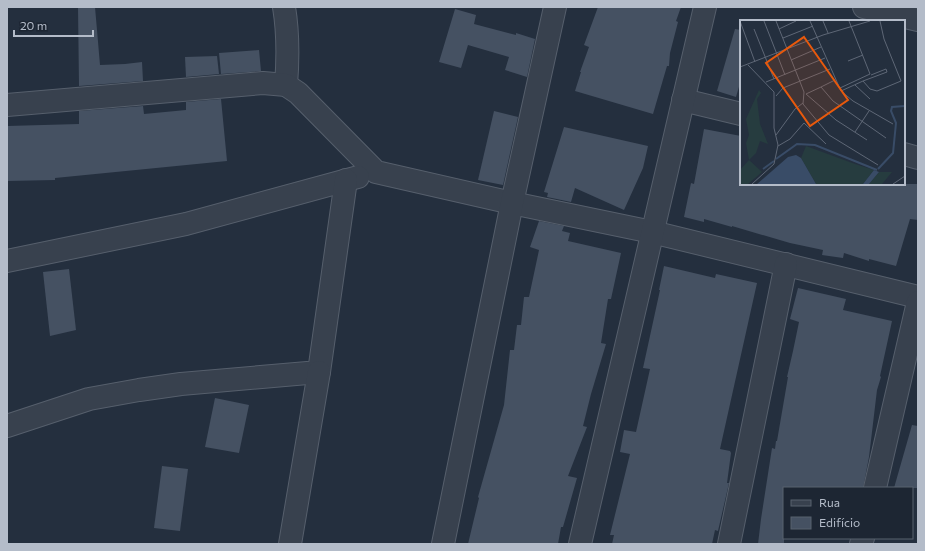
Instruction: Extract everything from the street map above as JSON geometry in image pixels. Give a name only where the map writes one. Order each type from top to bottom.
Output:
[{"type":"street","points":[[284,7],[286,16],[286,85]]},
{"type":"street","points":[[443,544],[512,203],[555,7]]},
{"type":"street","points":[[580,544],[705,7]]},
{"type":"street","points":[[864,7],[918,20]]},
{"type":"street","points":[[7,105],[263,83],[286,85],[298,92],[376,172]]},
{"type":"street","points":[[683,100],[740,114]]},
{"type":"street","points":[[905,154],[918,158]]},
{"type":"street","points":[[7,261],[186,224],[376,172],[512,203],[652,232],[918,296]]},
{"type":"street","points":[[290,544],[319,372],[346,180]]},
{"type":"street","points":[[729,544],[786,264]]},
{"type":"street","points":[[874,487],[918,302]]},
{"type":"street","points":[[7,426],[89,399],[139,390],[181,384],[319,372]]},
{"type":"building","points":[[78,7],[95,7],[100,65],[142,62],[143,81],[79,86]]},
{"type":"building","points":[[598,7],[681,7],[676,21],[678,22],[670,53],[669,66],[667,66],[653,114],[575,91],[589,47],[584,45]]},
{"type":"building","points":[[455,9],[476,15],[474,24],[516,35],[516,33],[535,39],[527,77],[505,70],[509,57],[468,45],[461,68],[439,62]]},
{"type":"building","points":[[735,29],[740,30],[740,83],[736,97],[717,91]]},
{"type":"building","points":[[259,50],[261,71],[221,74],[219,53]]},
{"type":"building","points":[[217,56],[219,74],[186,77],[185,57]]},
{"type":"building","points":[[221,99],[227,161],[55,178],[55,180],[7,181],[7,126],[79,124],[79,111],[143,106],[144,114],[186,110],[186,102]]},
{"type":"building","points":[[494,111],[518,117],[503,185],[478,180]]},
{"type":"building","points":[[564,127],[648,146],[643,168],[624,210],[575,188],[571,202],[547,197],[548,193],[544,192]]},
{"type":"building","points":[[704,129],[740,136],[740,185],[918,184],[918,220],[910,219],[896,266],[869,259],[869,261],[844,253],[843,258],[822,255],[823,250],[790,243],[704,219],[704,222],[684,217],[691,183],[694,184]]},
{"type":"building","points":[[539,221],[564,226],[562,231],[570,233],[568,241],[621,253],[611,299],[608,299],[601,343],[606,344],[583,426],[587,427],[568,476],[577,478],[563,527],[561,527],[558,544],[468,544],[478,497],[504,405],[510,350],[514,350],[517,325],[521,325],[524,297],[529,297],[539,250],[530,247]]},
{"type":"building","points":[[664,266],[715,278],[716,274],[757,283],[720,449],[730,451],[731,453],[727,483],[729,483],[718,531],[715,530],[712,544],[612,544],[614,535],[610,535],[630,454],[620,452],[624,430],[636,432],[650,369],[643,368]]},
{"type":"building","points":[[69,269],[76,330],[50,336],[43,272]]},
{"type":"building","points":[[798,288],[846,299],[843,310],[892,321],[877,390],[869,457],[863,487],[783,487],[784,544],[758,544],[772,448],[775,449],[777,441],[787,377],[799,322],[790,319]]},
{"type":"building","points":[[215,398],[249,405],[239,453],[205,447]]},
{"type":"building","points":[[912,425],[918,426],[918,488],[894,487]]},
{"type":"building","points":[[162,466],[188,469],[180,531],[154,528]]}]
